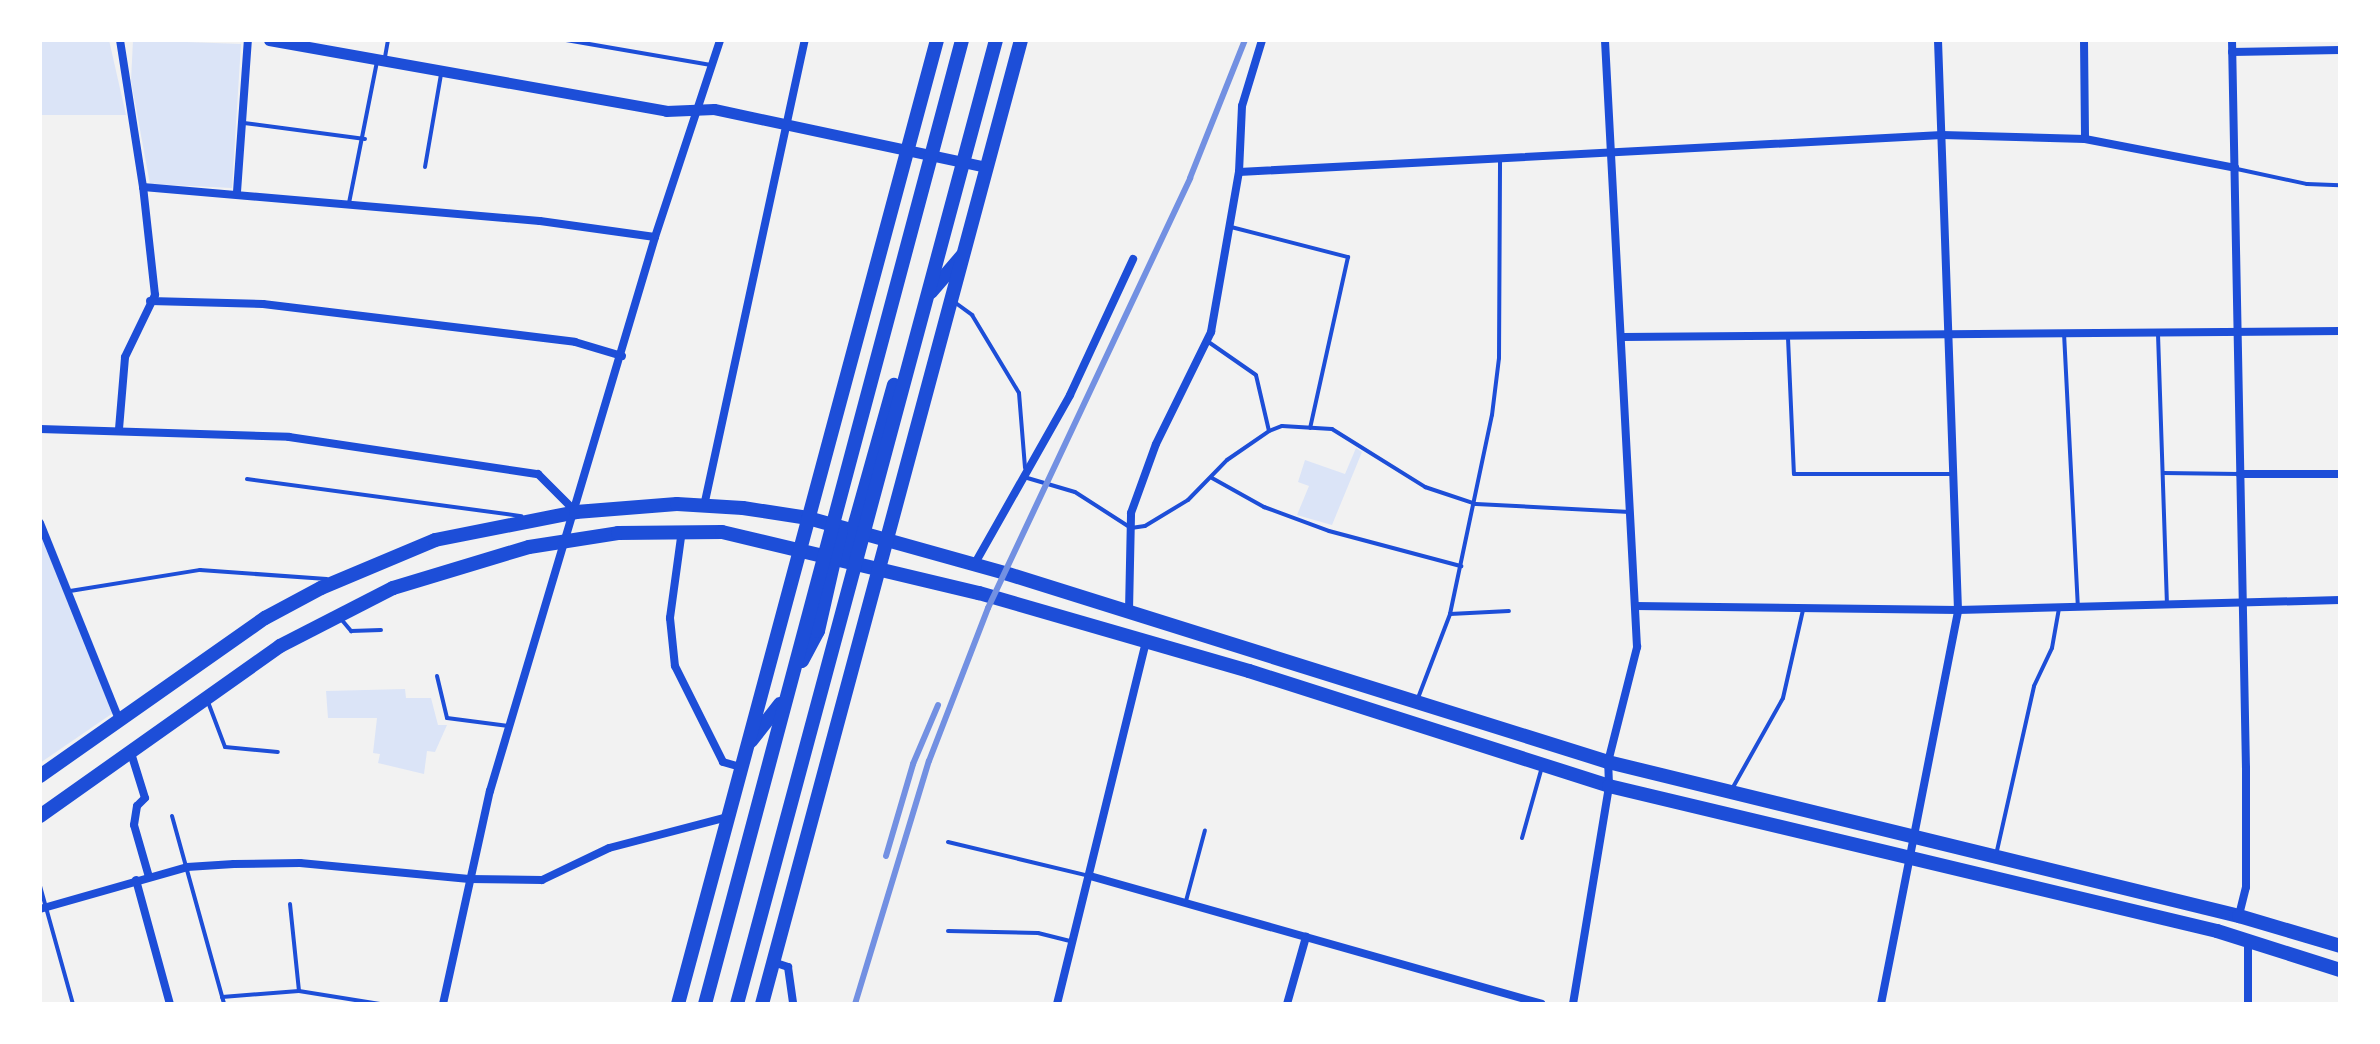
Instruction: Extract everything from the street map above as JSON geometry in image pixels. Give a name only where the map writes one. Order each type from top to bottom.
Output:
[{"type":"main road","points":[[678,1004],[937,40]]},
{"type":"main road","points":[[705,1004],[962,40]]},
{"type":"main road","points":[[737,1004],[996,40]]},
{"type":"main road","points":[[762,1004],[1021,40]]},
{"type":"main road","points":[[748,744],[774,715],[818,631],[881,418],[934,285],[962,256]]},
{"type":"main road","points":[[40,776],[265,618],[337,580],[435,540],[529,517],[704,506],[808,518],[1129,611],[1608,762],[2239,916],[2340,946]]},
{"type":"main road","points":[[40,816],[280,646],[393,588],[473,561],[563,541],[682,530],[801,547],[1146,642],[1609,786],[2249,939],[2340,970]]},
{"type":"street","points":[[119,429],[125,357],[155,295],[143,187],[120,40]]},
{"type":"street","points":[[237,192],[248,40]]},
{"type":"street","points":[[269,40],[442,68],[666,111],[714,109],[784,126],[909,147],[987,167]]},
{"type":"street","points":[[443,1004],[469,879],[508,726],[563,541],[576,512],[655,237],[720,40]]},
{"type":"street","points":[[704,506],[739,363],[784,126],[805,40]]},
{"type":"street","points":[[1129,611],[1131,528],[1156,444],[1207,341],[1231,227],[1239,172],[1242,106],[1262,40]]},
{"type":"street","points":[[1573,1004],[1609,786],[1608,762],[1637,647],[1605,40]]},
{"type":"street","points":[[1881,1004],[1958,610],[1938,40]]},
{"type":"street","points":[[2084,40],[2085,139]]},
{"type":"street","points":[[2232,40],[2246,887],[2239,916]]},
{"type":"street","points":[[2232,52],[2340,50]]},
{"type":"street","points":[[1239,172],[1942,135],[2085,139],[2235,168]]},
{"type":"street","points":[[143,187],[237,192],[655,237]]},
{"type":"street","points":[[974,565],[1070,395],[1133,259]]},
{"type":"street","points":[[150,301],[279,305],[575,342],[622,356]]},
{"type":"street","points":[[1622,337],[2340,331]]},
{"type":"street","points":[[40,429],[119,429],[289,437],[538,474],[576,512]]},
{"type":"street","points":[[2240,474],[2340,474]]},
{"type":"street","points":[[40,523],[120,722]]},
{"type":"street","points":[[682,530],[670,618],[675,666],[723,762],[741,767]]},
{"type":"street","points":[[1635,606],[1958,610],[2340,600]]},
{"type":"street","points":[[1057,1004],[1146,642]]},
{"type":"street","points":[[131,753],[145,798],[137,806],[134,825],[149,877]]},
{"type":"street","points":[[43,908],[187,867],[300,863],[469,879],[542,880],[609,848],[728,817]]},
{"type":"street","points":[[1090,876],[1541,1004]]},
{"type":"street","points":[[136,880],[170,1004]]},
{"type":"street","points":[[1287,1004],[1306,937]]},
{"type":"street","points":[[2248,1004],[2249,939]]},
{"type":"street","points":[[773,962],[788,967],[793,1004]]},
{"type":"lane","points":[[349,203],[388,40]]},
{"type":"lane","points":[[566,40],[711,65]]},
{"type":"lane","points":[[425,167],[442,68]]},
{"type":"lane","points":[[243,123],[365,139]]},
{"type":"lane","points":[[1418,700],[1450,614],[1476,504],[1499,358],[1500,158]]},
{"type":"lane","points":[[2235,168],[2307,184],[2340,185]]},
{"type":"lane","points":[[1231,227],[1348,257],[1310,428]]},
{"type":"lane","points":[[951,300],[972,315],[1019,393],[1027,450],[1023,478],[1075,492],[1131,528],[1145,526],[1188,500],[1227,460],[1269,431],[1282,426],[1332,429],[1425,487],[1476,504],[1630,512]]},
{"type":"lane","points":[[2158,332],[2167,603]]},
{"type":"lane","points":[[2064,333],[2078,606]]},
{"type":"lane","points":[[1788,336],[1794,474],[1955,474]]},
{"type":"lane","points":[[1207,341],[1256,375],[1269,431]]},
{"type":"lane","points":[[2163,473],[2240,474]]},
{"type":"lane","points":[[1211,478],[1264,507],[1329,531],[1461,566]]},
{"type":"lane","points":[[247,479],[529,517]]},
{"type":"lane","points":[[69,591],[200,570],[337,580]]},
{"type":"lane","points":[[1995,856],[2034,686],[2052,648],[2060,607]]},
{"type":"lane","points":[[1730,792],[1783,698],[1804,608]]},
{"type":"lane","points":[[1450,614],[1509,611]]},
{"type":"lane","points":[[337,615],[351,631],[381,630]]},
{"type":"lane","points":[[437,676],[447,718],[508,726]]},
{"type":"lane","points":[[206,698],[225,747],[278,752]]},
{"type":"lane","points":[[1522,838],[1543,764]]},
{"type":"lane","points":[[172,816],[224,1004]]},
{"type":"lane","points":[[1186,901],[1205,830]]},
{"type":"lane","points":[[948,842],[1090,876]]},
{"type":"lane","points":[[40,886],[43,908],[73,1004]]},
{"type":"lane","points":[[290,904],[299,991]]},
{"type":"lane","points":[[948,931],[1038,933],[1073,942]]},
{"type":"lane","points":[[222,997],[299,991],[380,1004]]},
{"type":"shaded area","points":[[40,40],[109,40],[126,115],[40,115]]},
{"type":"shaded area","points":[[133,40],[241,44],[232,188],[150,184],[131,81]]},
{"type":"shaded area","points":[[1356,448],[1362,452],[1332,525],[1297,515],[1309,486],[1298,482],[1305,460],[1345,474]]},
{"type":"shaded area","points":[[40,528],[113,713],[40,763]]},
{"type":"shaded area","points":[[405,689],[406,698],[431,698],[438,725],[447,725],[435,752],[427,751],[424,774],[378,763],[380,754],[373,753],[377,718],[328,718],[326,691]]},
{"type":"railway","points":[[855,1004],[929,761],[988,608],[1190,178],[1245,40]]},
{"type":"railway","points":[[886,856],[913,764],[938,705]]}]
